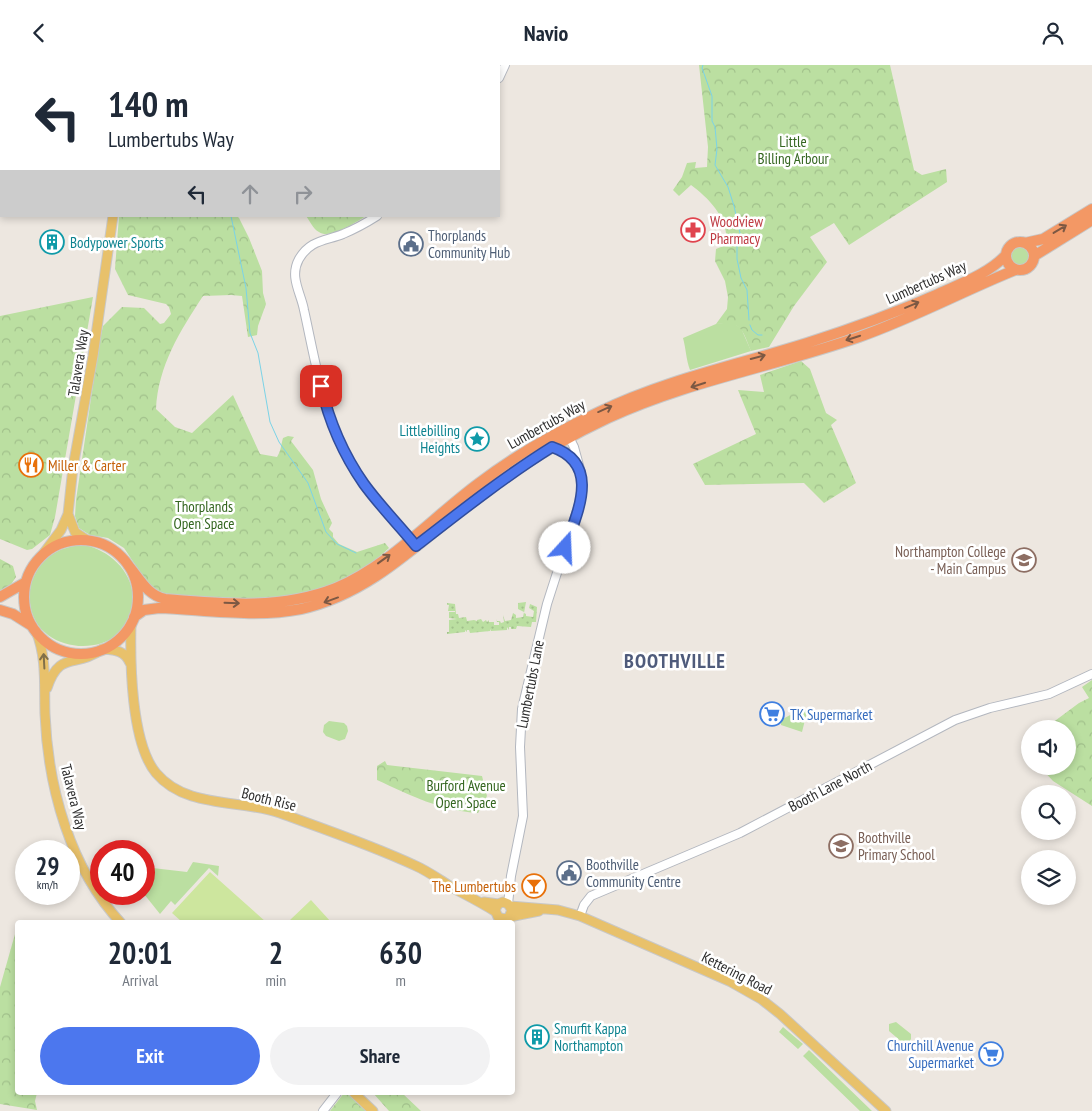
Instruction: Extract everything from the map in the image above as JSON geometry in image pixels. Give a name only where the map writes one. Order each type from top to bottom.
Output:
[{"type":"highway","points":[[1025,243],[1032,248],[1034,256],[1032,264],[1021,271],[1016,270],[1008,264],[1006,255],[1011,245],[1043,239],[1092,209]]},
{"type":"highway","points":[[1034,256],[1092,220]]},
{"type":"highway","name":"Lumbertubs Way","points":[[128,565],[150,593],[157,597],[182,601],[266,604],[292,601],[338,587],[413,543],[485,491],[552,447],[567,433],[610,407],[704,372],[806,343],[908,307],[991,269],[1006,255]]},
{"type":"highway","name":"Lumbertubs Way","points":[[132,620],[144,611],[159,608],[260,613],[301,609],[340,597],[373,579],[479,483],[522,453],[567,433],[684,389],[850,340],[1016,270]]},
{"type":"highway","points":[[0,610],[13,614],[34,629],[49,644],[66,651],[84,653],[103,649],[120,638],[132,620],[137,601],[136,585],[128,565],[110,548],[87,540],[64,542],[43,554],[32,568],[26,582],[24,600],[28,618],[34,629]]},
{"type":"highway","points":[[0,597],[26,582]]},
{"type":"main road","name":"Talavera Way","points":[[43,554],[61,531],[68,514],[74,467],[92,366],[113,217]]},
{"type":"main road","points":[[68,514],[75,532],[87,540]]},
{"type":"main road","name":"Booth Rise","points":[[132,620],[131,665],[141,746],[152,769],[169,785],[190,795],[213,801],[264,808],[408,862],[479,901],[502,917]]},
{"type":"main road","name":"Talavera Way","points":[[34,629],[43,653],[45,715],[56,795],[72,845],[90,880],[119,920]]},
{"type":"main road","name":"Talavera Way","points":[[45,693],[51,677],[60,665],[68,661],[88,658],[103,649]]},
{"type":"main road","points":[[103,649],[120,651],[128,657],[131,665]]},
{"type":"main road","name":"Kettering Road","points":[[547,909],[522,915],[502,917],[503,903],[558,910],[580,916],[731,983],[761,999],[786,1019],[886,1111]]},
{"type":"main road","points":[[502,917],[512,910],[509,905]]},
{"type":"main road","points":[[356,1095],[373,1111]]},
{"type":"street","points":[[375,217],[344,234],[315,242],[298,261],[295,277],[304,307],[324,399],[338,439],[365,485],[413,543]]},
{"type":"street","name":"Lumbertubs Lane","points":[[509,905],[511,875],[523,816],[520,747],[522,709],[547,604],[582,499],[580,469],[574,447],[567,433]]},
{"type":"street","points":[[552,447],[565,451],[580,469]]},
{"type":"street","name":"Booth Lane North","points":[[580,916],[586,901],[591,896],[740,833],[949,723],[978,711],[1049,694],[1092,674]]},
{"type":"street","points":[[323,1111],[335,1095]]},
{"type":"green space","name":"Little Billing Arbour","points":[[699,65],[890,65],[914,170],[922,175],[946,169],[947,182],[849,245],[834,223],[810,237],[827,262],[794,306],[769,347],[751,351],[740,328],[736,325],[725,323],[716,324],[727,309],[728,297],[725,281],[715,261],[716,249],[726,245],[725,227],[722,219],[705,197],[691,185],[679,196],[673,190],[682,177],[687,163],[696,162],[695,168],[707,167],[708,147]]},
{"type":"green space","name":"Thorplands Open Space","points":[[119,217],[239,218],[262,271],[263,293],[266,304],[258,326],[257,335],[248,337],[242,296],[203,296],[186,322],[172,349],[161,378],[156,409],[175,427],[192,433],[233,395],[260,454],[277,457],[283,438],[288,436],[294,437],[291,441],[313,470],[321,499],[332,523],[329,529],[339,544],[357,552],[385,543],[389,548],[369,566],[342,581],[313,592],[262,600],[224,599],[165,595],[150,587],[124,548],[108,538],[90,535],[79,528],[75,516],[76,500],[103,326],[122,307],[144,308],[160,324],[164,323],[171,314],[166,304],[128,295],[115,269]]},
{"type":"green space","points":[[307,217],[364,217],[330,234],[324,234],[315,229]]},
{"type":"green space","points":[[1020,246],[1030,253],[1031,257],[1024,267],[1020,268],[1010,261],[1009,257],[1016,247]]},
{"type":"green space","points":[[93,297],[55,517],[50,535],[32,549],[27,550],[0,539],[0,316]]},
{"type":"green space","points":[[731,322],[741,328],[751,351],[690,370],[683,338],[716,324]]},
{"type":"green space","points":[[801,361],[810,369],[826,413],[837,420],[831,425],[856,483],[824,503],[804,483],[705,485],[693,464],[756,434],[738,390],[764,392],[760,375]]},
{"type":"green space","points":[[84,545],[102,551],[117,563],[128,578],[133,596],[130,617],[120,633],[104,642],[86,646],[67,644],[49,636],[36,622],[30,603],[33,577],[44,561],[62,549]]},
{"type":"green space","points":[[0,559],[13,566],[16,577],[10,586],[0,593]]},
{"type":"green space","points":[[526,602],[524,613],[526,616],[533,617],[534,611],[529,608],[530,604],[537,607],[536,622],[532,622],[531,627],[517,626],[516,629],[509,627],[509,630],[507,627],[507,630],[491,631],[490,629],[490,631],[470,633],[469,630],[467,632],[465,630],[465,632],[447,634],[449,632],[449,620],[457,619],[449,618],[449,612],[455,611],[448,611],[449,605],[447,603],[455,604],[456,614],[458,614],[459,618],[466,617],[467,621],[481,619],[483,622],[486,620],[487,622],[489,620],[489,622],[494,622],[494,625],[499,625],[496,619],[501,623],[504,622],[503,615],[505,621],[511,620],[513,613],[516,615],[516,618],[523,617],[524,612],[518,609],[518,603]]},
{"type":"green space","points":[[1092,680],[1092,806],[1076,796],[1076,785],[1059,785],[1047,775],[1076,775],[1076,720],[1056,720],[1089,698],[1082,687]]},
{"type":"green space","points":[[803,708],[806,710],[806,716],[802,732],[781,725],[781,720]]},
{"type":"green space","points":[[329,721],[344,723],[347,726],[348,731],[345,739],[339,741],[326,736],[323,732],[324,725]]},
{"type":"green space","name":"Burford Avenue Open Space","points":[[385,761],[387,765],[482,776],[487,796],[478,813],[438,806],[377,780],[377,766]]},
{"type":"green space","points":[[193,862],[219,866],[218,876],[209,868],[175,905],[171,901],[160,914],[153,905],[155,905],[155,868],[187,872]]},
{"type":"green space","points":[[210,872],[264,920],[180,920],[172,913]]},
{"type":"green space","points":[[311,900],[329,920],[290,920]]},
{"type":"green space","points":[[15,934],[15,1095],[36,1095],[35,1101],[37,1110],[0,1104],[0,987]]},
{"type":"green space","points":[[896,1022],[911,1034],[909,1042],[903,1043],[889,1031],[889,1024]]},
{"type":"green space","points":[[783,1027],[803,1044],[798,1049],[779,1032]]},
{"type":"green space","points":[[809,1050],[872,1111],[860,1111],[803,1056]]},
{"type":"green space","points":[[342,1095],[349,1095],[366,1111],[330,1111]]},
{"type":"green space","points":[[375,1095],[404,1095],[421,1111],[389,1111]]},
{"type":"waterway","points":[[703,65],[702,68],[712,96],[712,121],[715,127],[717,149],[715,165],[728,187],[740,233],[737,259],[741,278],[747,290],[749,320]]},
{"type":"waterway","points":[[231,217],[246,288],[250,333],[258,353],[270,422],[279,442],[308,483],[326,532],[337,544],[356,553]]},
{"type":"waterway","points":[[750,325],[752,330],[758,335],[762,335]]},
{"type":"place","name":"Woodview Pharmacy","points":[[693,230]]},
{"type":"place","name":"Bodypower Sports","points":[[52,242]]},
{"type":"place","name":"Thorplands Community Hub","points":[[411,244]]},
{"type":"place","name":"Littlebilling Heights","points":[[477,439]]},
{"type":"place","name":"Miller & Carter","points":[[31,465]]},
{"type":"place","name":"Northampton College - Main Campus","points":[[1024,560]]},
{"type":"place","name":"TK Supermarket","points":[[772,714]]},
{"type":"place","name":"Boothville Primary School","points":[[841,846]]},
{"type":"place","name":"Boothville Community Centre","points":[[569,873]]},
{"type":"place","name":"The Lumbertubs","points":[[534,886]]},
{"type":"place","name":"Smurfit Kappa Northampton","points":[[537,1037]]},
{"type":"place","name":"Churchill Avenue Supermarket","points":[[991,1054]]},
{"type":"district","name":"BOOTHVILLE","points":[[675,661]]},
{"type":"route","points":[[321,386],[331,422],[353,468],[375,498],[416,546],[485,491],[552,447],[565,451],[580,469],[582,499],[565,548]]}]
